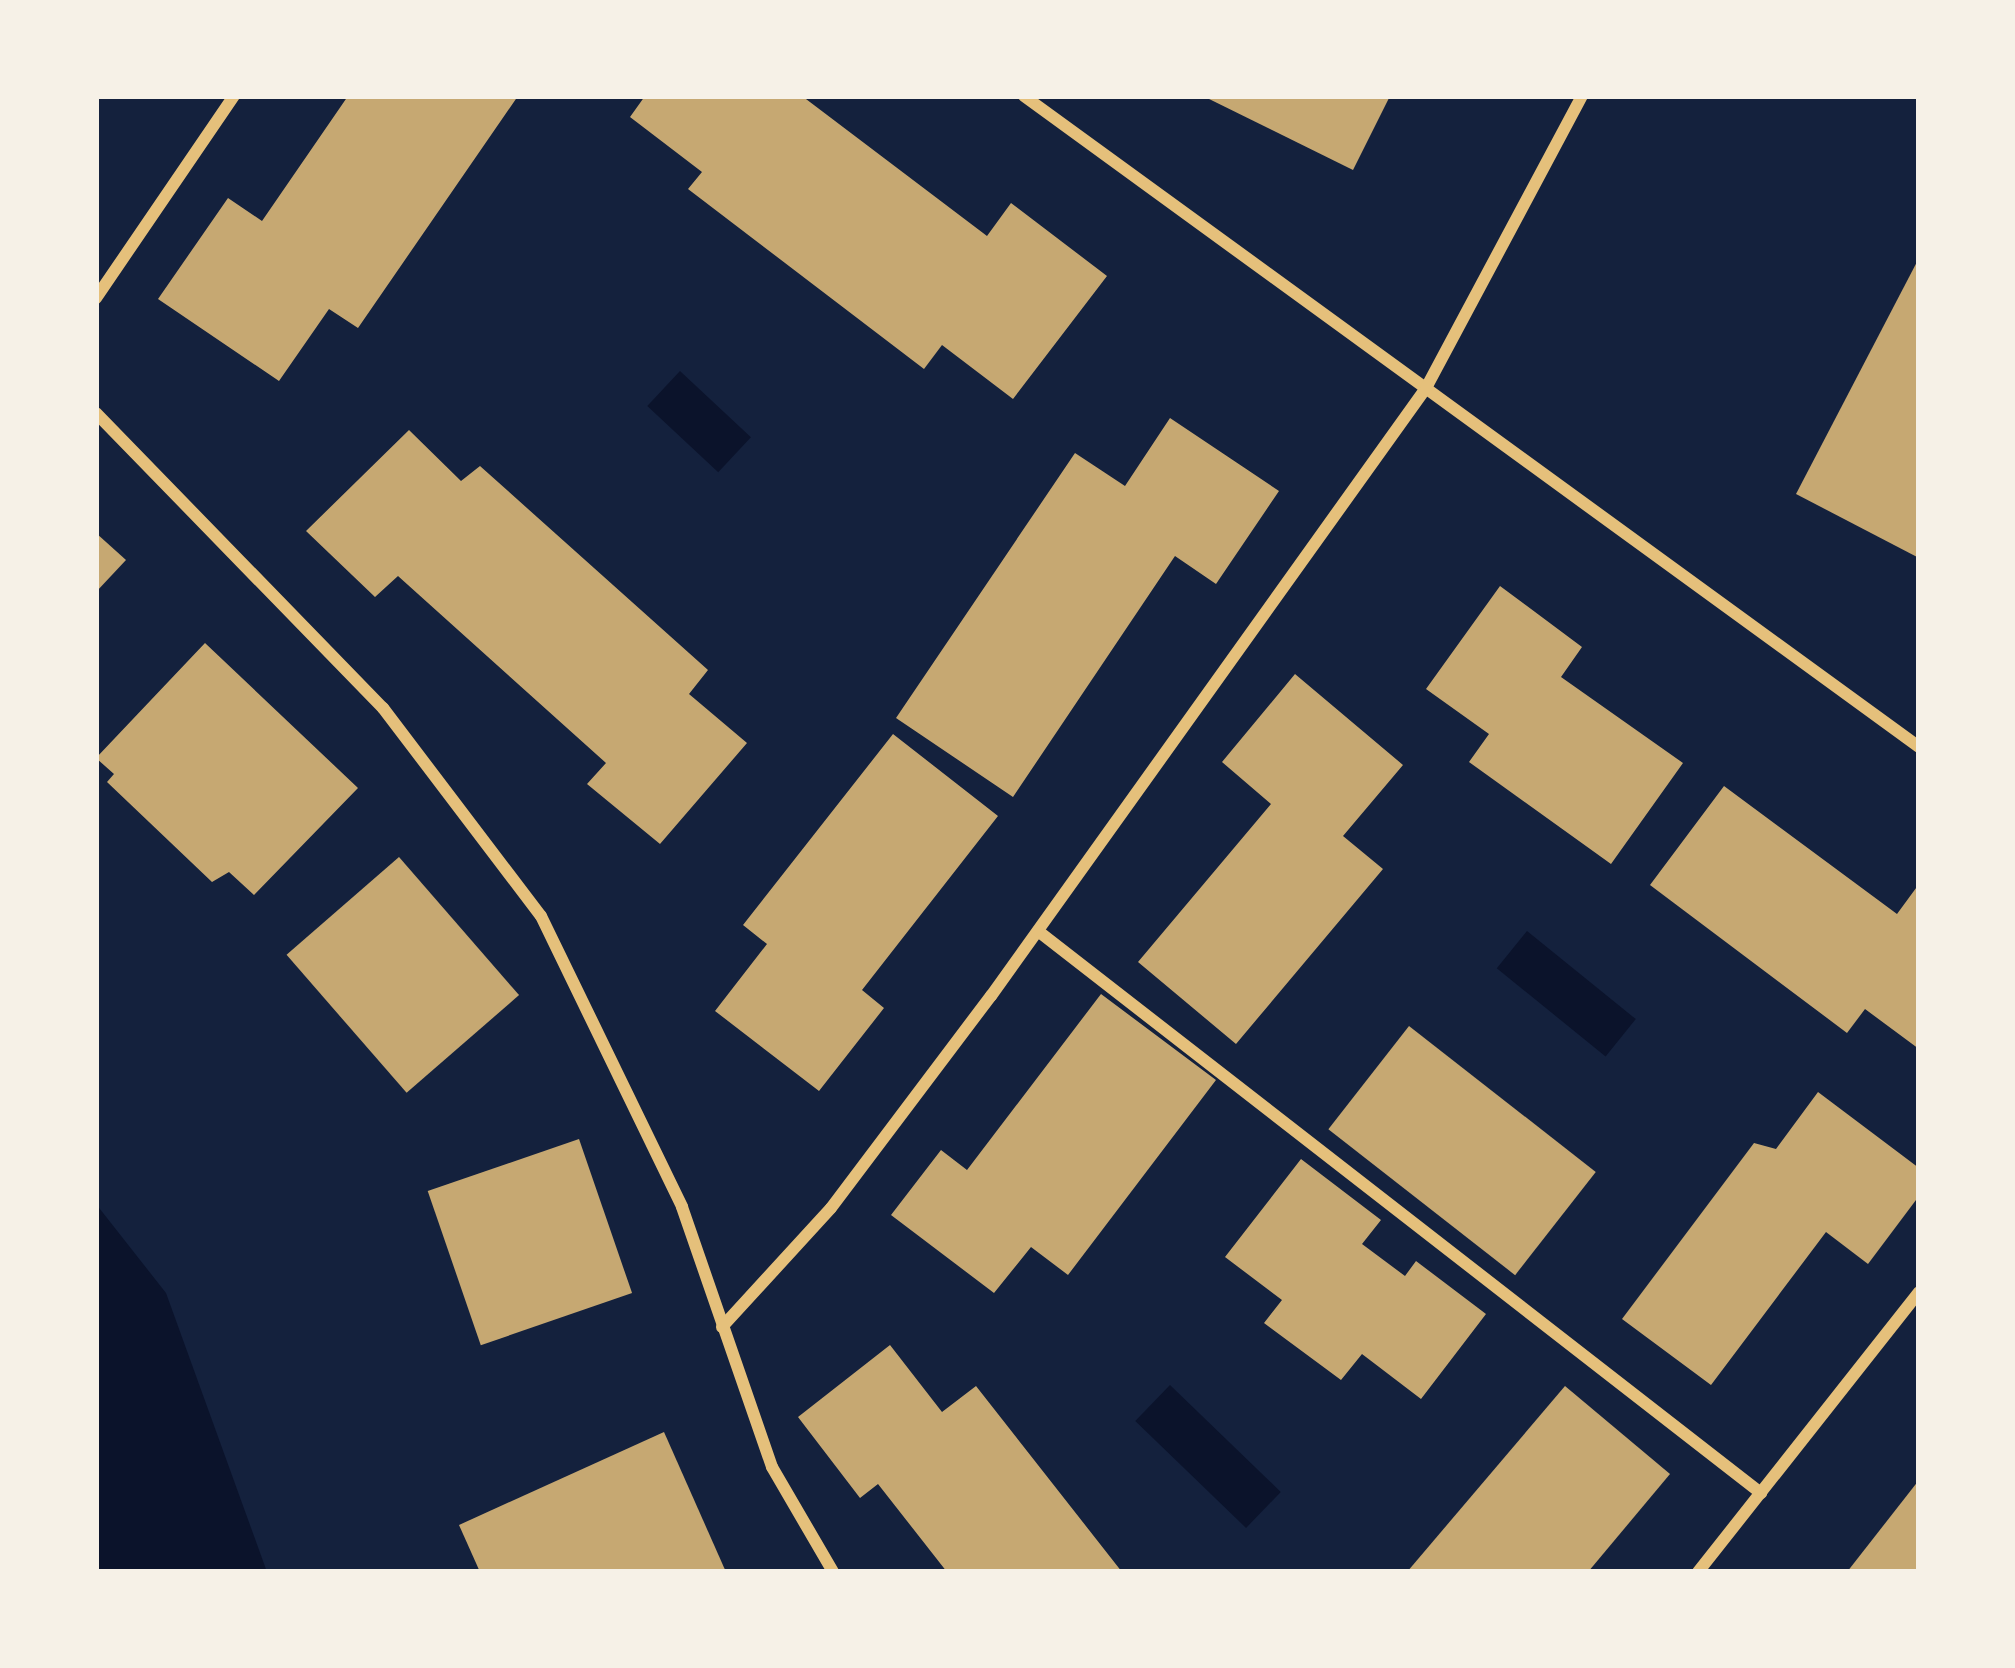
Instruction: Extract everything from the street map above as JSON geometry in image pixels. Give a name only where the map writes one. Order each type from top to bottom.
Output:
[{"type":"street","points":[[96,298],[233,96]]},
{"type":"street","points":[[1024,96],[1919,747]]},
{"type":"street","points":[[722,1327],[831,1208],[1038,931],[1426,388],[1582,96]]},
{"type":"street","points":[[96,413],[382,709],[529,899],[682,1207],[772,1467],[833,1572]]},
{"type":"street","points":[[1038,931],[1761,1492]]},
{"type":"street","points":[[1698,1572],[1919,1292]]},
{"type":"water","points":[[680,371],[751,437],[718,472],[647,406]]},
{"type":"water","points":[[1527,931],[1636,1019],[1606,1056],[1497,968]]},
{"type":"water","points":[[96,1204],[166,1293],[267,1572],[96,1572]]},
{"type":"water","points":[[1170,1385],[1281,1492],[1246,1528],[1135,1421]]},
{"type":"building","points":[[348,96],[518,96],[358,328],[329,309],[279,381],[158,299],[228,198],[262,221]]},
{"type":"building","points":[[645,96],[802,96],[987,236],[1011,203],[1107,276],[1013,399],[942,345],[924,369],[688,189],[702,172],[630,117]]},
{"type":"building","points":[[1203,96],[1390,96],[1353,170]]},
{"type":"building","points":[[1919,258],[1919,558],[1796,494]]},
{"type":"building","points":[[1170,418],[1279,491],[1216,584],[1175,556],[1013,797],[896,718],[1075,453],[1125,486]]},
{"type":"building","points":[[409,430],[461,481],[480,466],[708,670],[689,694],[747,743],[660,844],[587,784],[606,763],[398,576],[375,597],[306,531]]},
{"type":"building","points":[[96,533],[126,560],[96,592]]},
{"type":"building","points":[[1500,586],[1582,647],[1561,677],[1683,763],[1611,864],[1469,762],[1489,734],[1426,689]]},
{"type":"building","points":[[205,643],[358,788],[254,895],[229,872],[212,882],[107,782],[114,774],[96,758]]},
{"type":"building","points":[[1295,674],[1403,765],[1343,836],[1383,869],[1236,1044],[1138,962],[1271,804],[1222,762]]},
{"type":"building","points":[[893,734],[998,816],[862,990],[884,1008],[819,1091],[715,1011],[767,944],[743,925]]},
{"type":"building","points":[[1724,786],[1897,914],[1919,884],[1919,1049],[1865,1009],[1847,1033],[1650,885]]},
{"type":"building","points":[[399,857],[519,995],[407,1093],[287,955]]},
{"type":"building","points":[[1101,994],[1216,1080],[1068,1275],[1031,1247],[994,1293],[891,1215],[941,1150],[967,1170]]},
{"type":"building","points":[[1409,1026],[1596,1172],[1515,1275],[1328,1129]]},
{"type":"building","points":[[1818,1092],[1919,1168],[1919,1196],[1868,1264],[1826,1232],[1711,1385],[1622,1319],[1754,1143],[1776,1149]]},
{"type":"building","points":[[579,1139],[632,1293],[481,1345],[428,1191]]},
{"type":"building","points":[[1301,1159],[1381,1220],[1362,1244],[1405,1276],[1416,1261],[1486,1314],[1421,1399],[1362,1354],[1341,1380],[1264,1323],[1282,1300],[1225,1257]]},
{"type":"building","points":[[890,1345],[942,1412],[976,1386],[1122,1572],[947,1572],[878,1484],[860,1498],[798,1417]]},
{"type":"building","points":[[1565,1386],[1670,1474],[1588,1572],[1407,1572]]},
{"type":"building","points":[[664,1432],[726,1572],[480,1572],[459,1525]]},
{"type":"building","points":[[1919,1480],[1919,1572],[1847,1572]]}]
